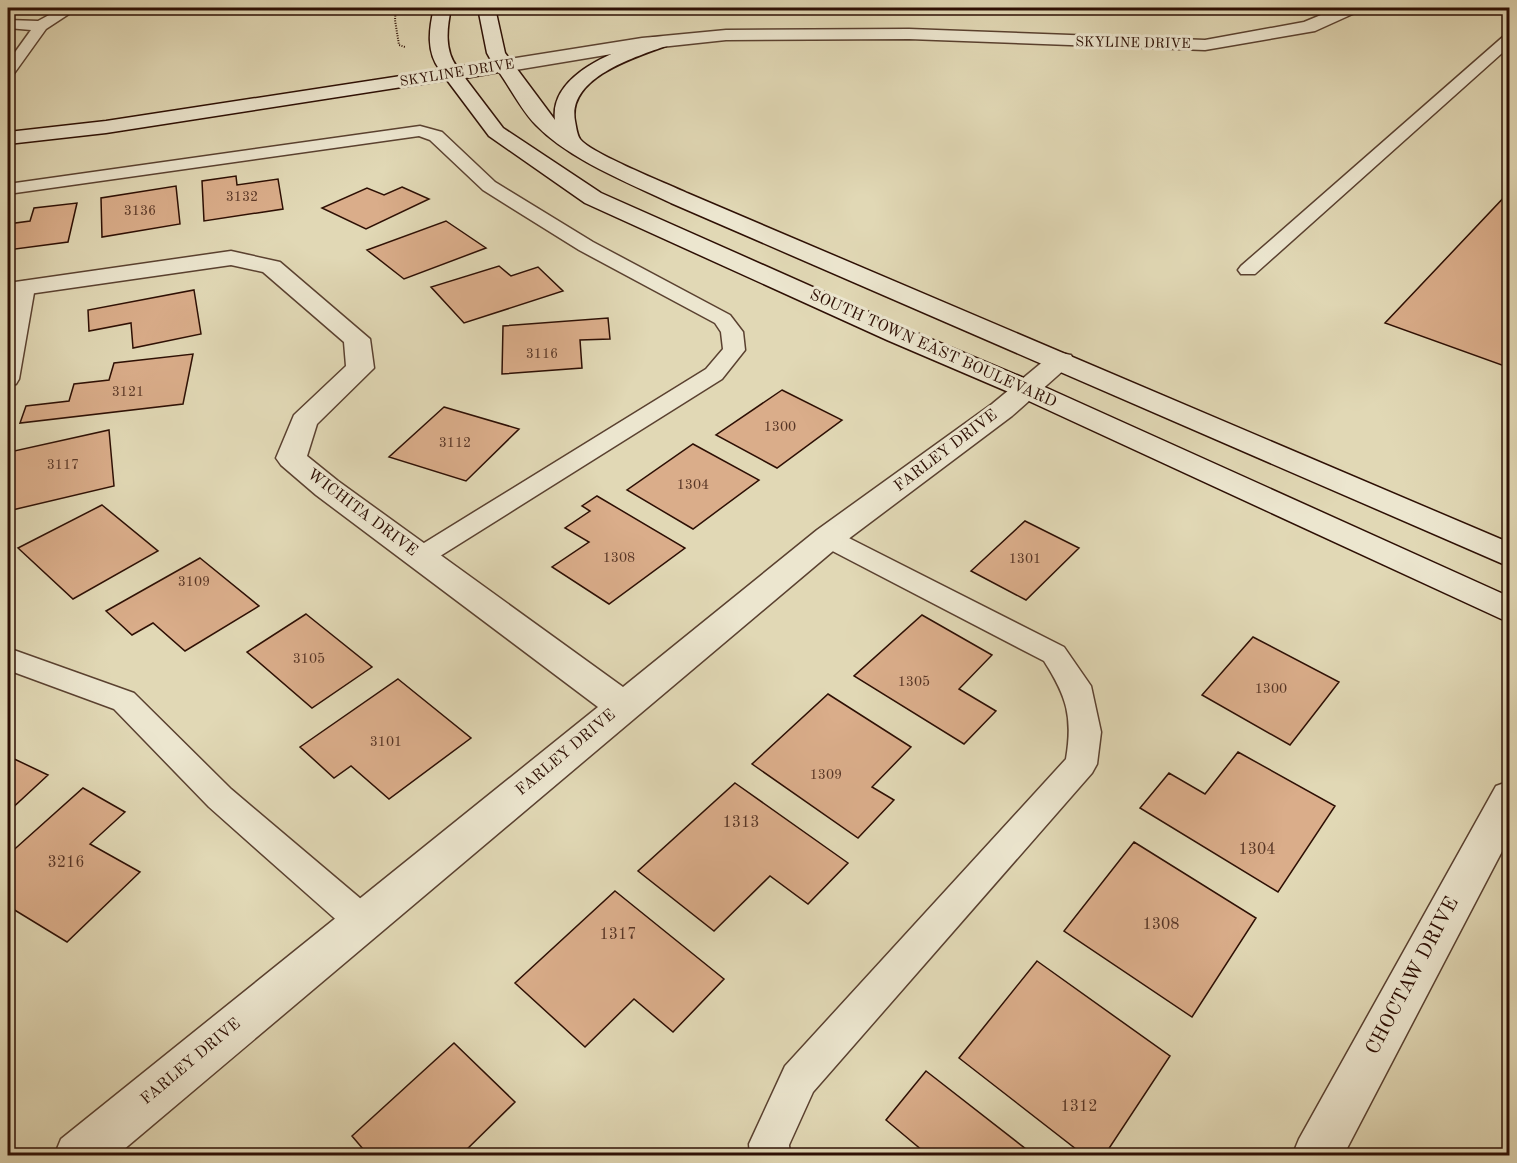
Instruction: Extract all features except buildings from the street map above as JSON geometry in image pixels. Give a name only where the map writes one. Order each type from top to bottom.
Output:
[{"type":"main road","points":[[442,8],[438,33],[446,67]]},
{"type":"main road","points":[[487,8],[500,59],[543,122],[588,155],[679,198],[1509,556]]},
{"type":"main road","name":"SKYLINE DRIVE","points":[[8,138],[106,127],[689,27],[770,24],[856,27],[909,34],[1205,45],[1310,27],[1345,10]]},
{"type":"main road","name":"SKYLINE DRIVE","points":[[500,59],[725,35],[789,34],[860,37],[909,34]]},
{"type":"main road","points":[[571,143],[564,110],[567,97],[597,69],[621,56],[660,42]]},
{"type":"main road","name":"SKYLINE DRIVE","points":[[180,97],[446,67]]},
{"type":"main road","name":"SOUTH TOWN EAST BOULEVARD","points":[[446,67],[496,132],[593,198],[896,334],[1029,390],[1509,611]]},
{"type":"main road","name":"WICHITA DRIVE","points":[[16,288],[231,258],[271,267],[357,339],[360,368],[304,421],[291,458],[327,489],[623,706]]},
{"type":"main road","name":"FARLEY DRIVE","points":[[78,1155],[828,538],[1029,390],[1061,361]]},
{"type":"main road","name":"CHOCTAW DRIVE","points":[[1316,1155],[1509,797]]},
{"type":"lane","points":[[8,72],[41,26],[71,8]]},
{"type":"lane","points":[[1317,8],[1345,10]]},
{"type":"lane","points":[[8,24],[41,26]]},
{"type":"lane","points":[[1248,270],[1509,38]]},
{"type":"lane","points":[[8,189],[420,131],[436,136],[489,186],[586,246],[723,319],[732,332],[734,350],[714,374],[420,556]]},
{"type":"lane","points":[[8,379],[16,288]]},
{"type":"lane","points":[[770,1155],[769,1144],[799,1079],[1080,764],[1086,732],[1076,686],[1054,654],[828,538]]},
{"type":"lane","points":[[8,659],[124,701],[220,798],[362,921]]},
{"type":"path","points":[[396,8],[395,20],[399,45],[412,48]]}]
